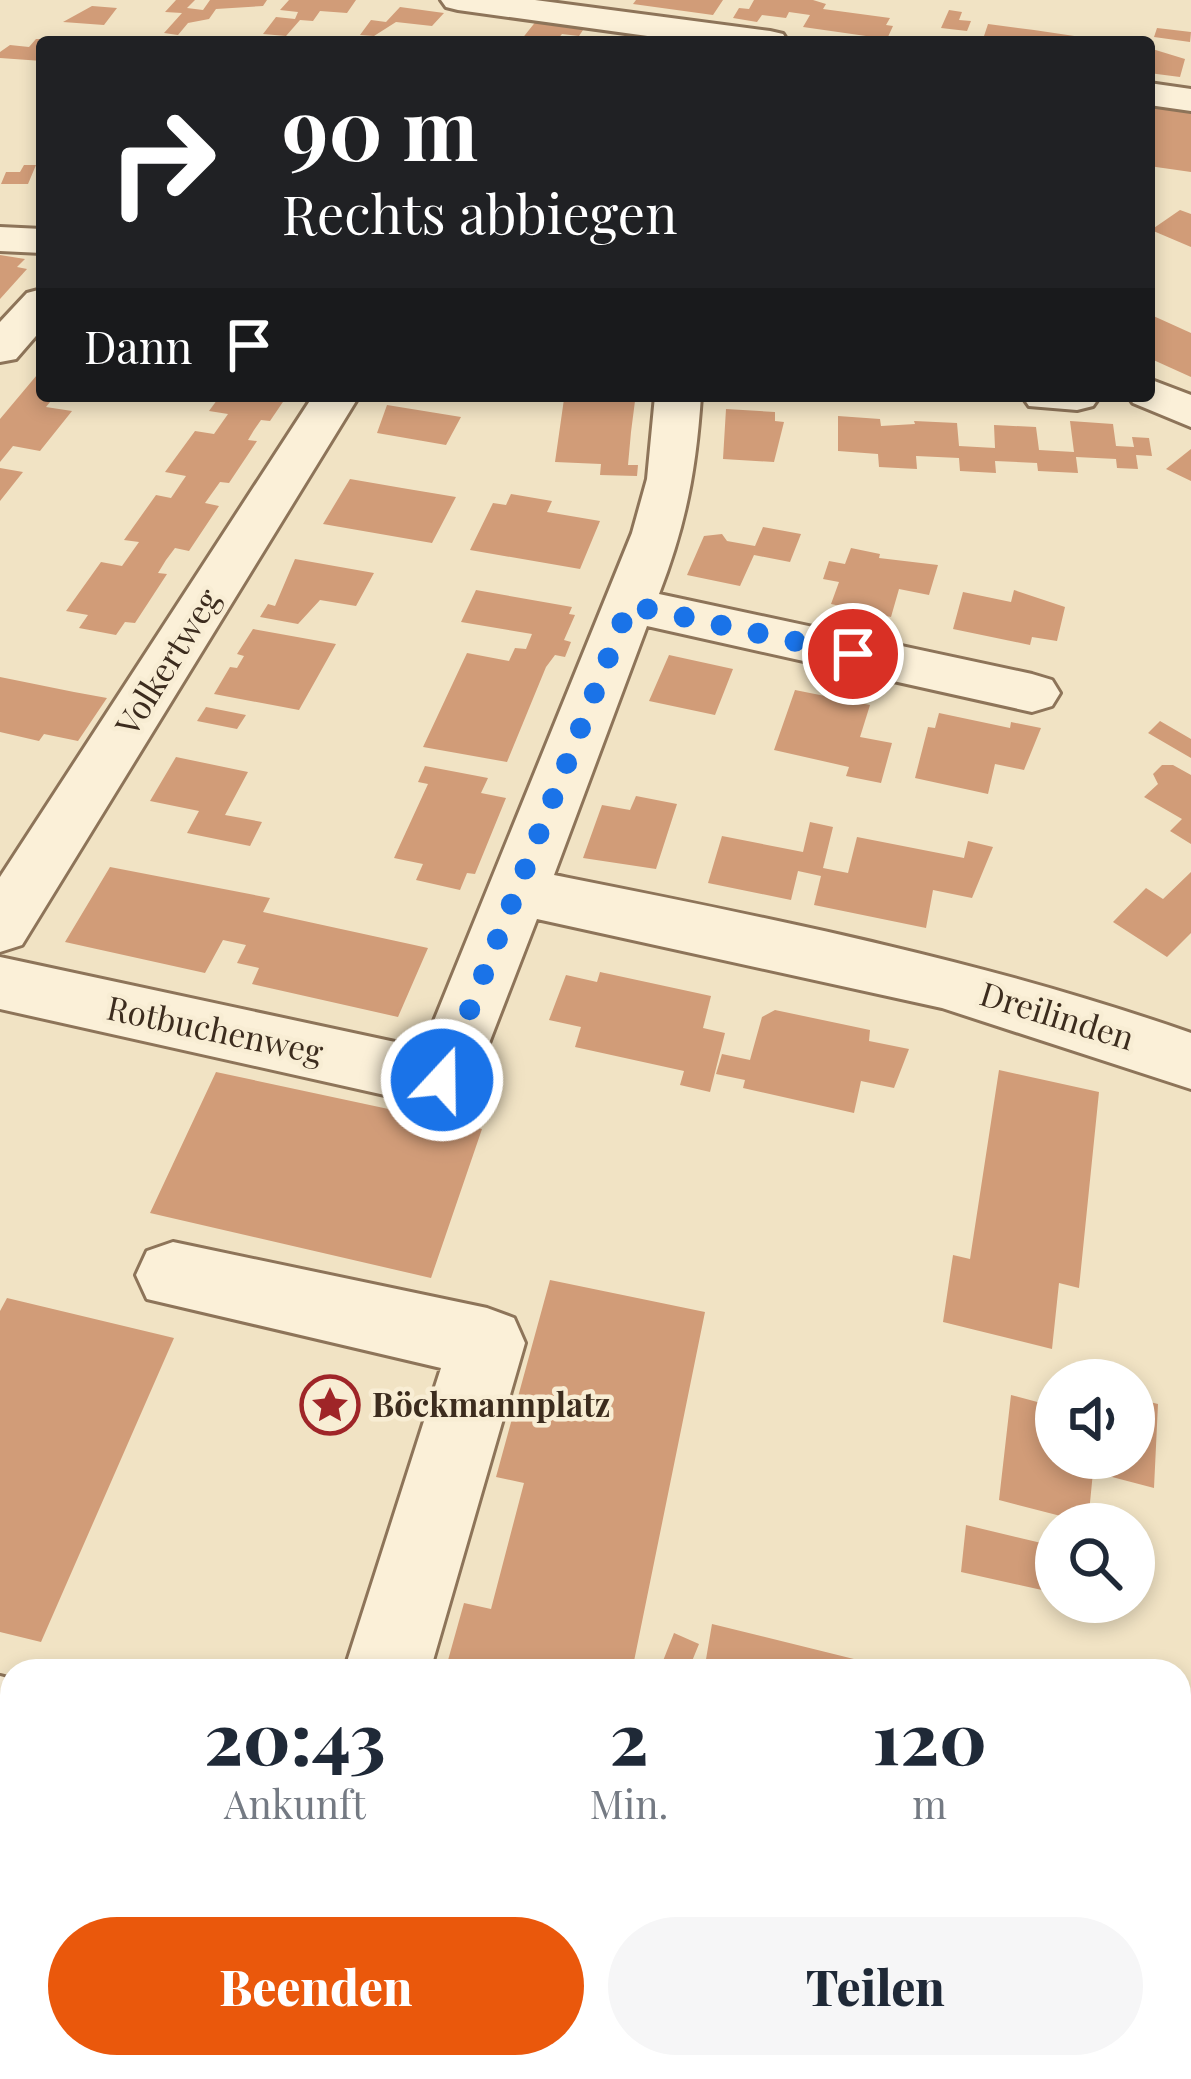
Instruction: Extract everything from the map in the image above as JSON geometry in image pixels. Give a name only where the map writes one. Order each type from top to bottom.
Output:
[{"type":"street","points":[[458,0],[726,36]]},
{"type":"street","points":[[471,36],[500,5]]},
{"type":"street","points":[[1155,95],[1191,100]]},
{"type":"street","points":[[0,239],[36,241]]},
{"type":"street","points":[[0,350],[36,309]]},
{"type":"street","points":[[1155,397],[1191,412]]},
{"type":"street","name":"Volkertweg","points":[[0,928],[332,402]]},
{"type":"street","name":"Rotbuchenweg","points":[[0,983],[442,1080],[667,504],[677,402]]},
{"type":"street","points":[[629,605],[1032,693]]},
{"type":"street","name":"Dreilinden","points":[[516,891],[922,975],[1191,1061]]},
{"type":"street","points":[[172,1275],[487,1343],[391,1659]]},
{"type":"building","points":[[176,0],[195,0],[187,8],[203,10],[210,0],[267,0],[263,6],[216,9],[209,19],[188,23],[178,35],[164,33],[182,13],[165,12]]},
{"type":"building","points":[[289,0],[356,0],[347,13],[320,11],[313,21],[300,20],[286,36],[263,34],[276,17],[295,19],[298,12],[280,10]]},
{"type":"building","points":[[636,0],[723,0],[713,15],[633,4]]},
{"type":"building","points":[[754,0],[813,0],[826,4],[823,9],[890,18],[886,25],[893,26],[888,36],[866,36],[803,27],[810,15],[789,12],[786,18],[762,15],[757,22],[733,18],[739,8],[749,9]]},
{"type":"building","points":[[92,6],[117,8],[104,25],[63,22]]},
{"type":"building","points":[[400,7],[444,13],[432,26],[396,22],[374,36],[360,35],[371,20],[386,22]]},
{"type":"building","points":[[949,10],[962,12],[959,20],[971,21],[967,31],[941,28]]},
{"type":"building","points":[[537,20],[585,27],[579,36],[524,36]]},
{"type":"building","points":[[988,24],[1074,36],[984,36]]},
{"type":"building","points":[[1157,28],[1191,32],[1190,42],[1154,36]]},
{"type":"building","points":[[36,39],[36,61],[0,58],[0,52],[10,45],[29,47]]},
{"type":"building","points":[[1155,50],[1185,59],[1180,77],[1155,74]]},
{"type":"building","points":[[1155,108],[1191,113],[1191,172],[1155,167]]},
{"type":"building","points":[[24,165],[36,165],[28,184],[1,184],[6,172],[20,172]]},
{"type":"building","points":[[1180,210],[1191,214],[1191,247],[1155,232]]},
{"type":"building","points":[[0,255],[25,259],[17,267],[27,269],[0,299]]},
{"type":"building","points":[[1155,317],[1191,333],[1191,377],[1155,361]]},
{"type":"building","points":[[36,376],[36,402],[72,411],[40,451],[13,446],[0,462],[0,419]]},
{"type":"building","points":[[216,402],[283,402],[270,421],[261,420],[254,430],[248,440],[257,441],[229,483],[220,482],[205,503],[219,506],[189,551],[175,548],[166,560],[158,573],[167,574],[135,623],[125,622],[116,635],[79,628],[88,615],[66,611],[101,562],[122,566],[139,542],[124,540],[156,495],[171,498],[186,476],[165,472],[195,431],[214,434],[228,414],[209,411]]},
{"type":"building","points":[[564,402],[635,402],[628,465],[638,465],[637,476],[600,475],[601,464],[555,462]]},
{"type":"building","points":[[387,405],[461,417],[446,445],[377,433]]},
{"type":"building","points":[[726,409],[775,412],[775,421],[784,422],[774,462],[723,459]]},
{"type":"building","points":[[838,416],[880,419],[881,426],[914,421],[957,423],[959,446],[995,448],[994,425],[1036,427],[1039,450],[1074,452],[1070,421],[1113,424],[1116,446],[1134,447],[1132,437],[1149,438],[1152,456],[1136,455],[1138,469],[1117,468],[1116,459],[1076,457],[1078,473],[1038,471],[1037,463],[995,461],[996,473],[960,471],[959,458],[916,456],[917,469],[879,467],[878,454],[838,451]]},
{"type":"building","points":[[1191,449],[1191,481],[1166,469]]},
{"type":"building","points":[[0,468],[23,472],[0,501]]},
{"type":"building","points":[[350,479],[456,497],[432,543],[323,524]]},
{"type":"building","points":[[511,494],[552,501],[547,512],[600,521],[580,569],[470,550],[493,503],[506,505]]},
{"type":"building","points":[[763,527],[801,534],[790,562],[754,555],[740,586],[687,575],[704,536],[722,534],[727,541],[755,546]]},
{"type":"building","points":[[851,548],[880,554],[879,558],[938,565],[929,595],[899,589],[891,617],[831,604],[839,582],[823,579],[829,561],[845,564]]},
{"type":"building","points":[[295,559],[374,573],[356,606],[320,600],[298,624],[260,617],[268,604],[275,606]]},
{"type":"building","points":[[476,590],[572,607],[569,614],[575,615],[564,640],[571,642],[565,657],[555,655],[546,667],[507,762],[423,747],[467,653],[509,661],[515,648],[526,649],[532,634],[461,622]]},
{"type":"building","points":[[1014,590],[1065,607],[1057,641],[1032,637],[1030,645],[953,629],[963,592],[1011,602]]},
{"type":"building","points":[[253,629],[336,644],[299,710],[214,694],[230,667],[237,668],[244,656],[237,654]]},
{"type":"building","points":[[669,655],[733,669],[715,715],[649,701]]},
{"type":"building","points":[[0,677],[107,698],[78,741],[44,734],[39,741],[0,732]]},
{"type":"building","points":[[795,690],[870,705],[860,737],[892,743],[881,783],[846,776],[849,767],[774,750]]},
{"type":"building","points":[[206,707],[246,715],[237,729],[197,721]]},
{"type":"building","points":[[939,713],[1010,728],[1011,722],[1041,728],[1024,770],[995,764],[988,794],[915,778],[928,727],[935,728]]},
{"type":"building","points":[[1160,721],[1191,739],[1191,758],[1148,733]]},
{"type":"building","points":[[176,757],[248,772],[225,815],[262,822],[250,846],[187,833],[199,811],[150,801]]},
{"type":"building","points":[[1162,765],[1191,775],[1191,844],[1170,831],[1182,819],[1144,797],[1158,784],[1153,774]]},
{"type":"building","points":[[425,766],[488,778],[481,793],[506,798],[475,874],[467,873],[460,890],[416,880],[423,864],[394,858],[428,784],[418,782]]},
{"type":"building","points":[[636,796],[677,804],[656,869],[583,858],[602,805],[630,810]]},
{"type":"building","points":[[810,822],[833,827],[823,868],[848,873],[857,837],[964,858],[968,841],[993,847],[972,898],[933,890],[926,928],[814,905],[821,876],[798,871],[791,900],[708,883],[722,836],[803,852]]},
{"type":"building","points":[[110,867],[270,898],[263,912],[428,948],[398,1017],[252,984],[259,968],[237,963],[246,945],[223,940],[205,973],[65,942]]},
{"type":"building","points":[[1191,872],[1191,933],[1167,957],[1113,922],[1146,888],[1163,899]]},
{"type":"building","points":[[600,972],[711,996],[703,1028],[725,1033],[710,1092],[680,1085],[684,1071],[575,1047],[581,1027],[549,1020],[566,975],[597,982]]},
{"type":"building","points":[[775,1010],[870,1030],[869,1041],[909,1049],[894,1088],[861,1081],[854,1113],[743,1088],[745,1080],[716,1074],[722,1054],[750,1060],[762,1017]]},
{"type":"building","points":[[999,1070],[1099,1092],[1079,1288],[1059,1283],[1052,1349],[943,1322],[953,1255],[970,1259]]},
{"type":"building","points":[[216,1072],[482,1129],[431,1278],[150,1213]]},
{"type":"building","points":[[550,1280],[705,1312],[634,1659],[448,1659],[464,1603],[491,1609],[524,1483],[496,1477]]},
{"type":"building","points":[[7,1298],[174,1338],[41,1642],[0,1632],[0,1311]]},
{"type":"building","points":[[1011,1395],[1035,1401],[1035,1479],[1092,1479],[1090,1503],[1035,1503],[1035,1509],[999,1500]]},
{"type":"building","points":[[1155,1403],[1158,1404],[1155,1467]]},
{"type":"building","points":[[1120,1479],[1154,1479],[1154,1488]]},
{"type":"building","points":[[966,1525],[1035,1541],[1035,1588],[961,1572]]},
{"type":"building","points":[[712,1624],[854,1659],[706,1659]]},
{"type":"building","points":[[674,1633],[699,1644],[693,1659],[664,1659]]},
{"type":"place","name":"Böckmannplatz","points":[[330,1405]]},
{"type":"route","points":[[442,1080],[629,605],[853,654]]}]
